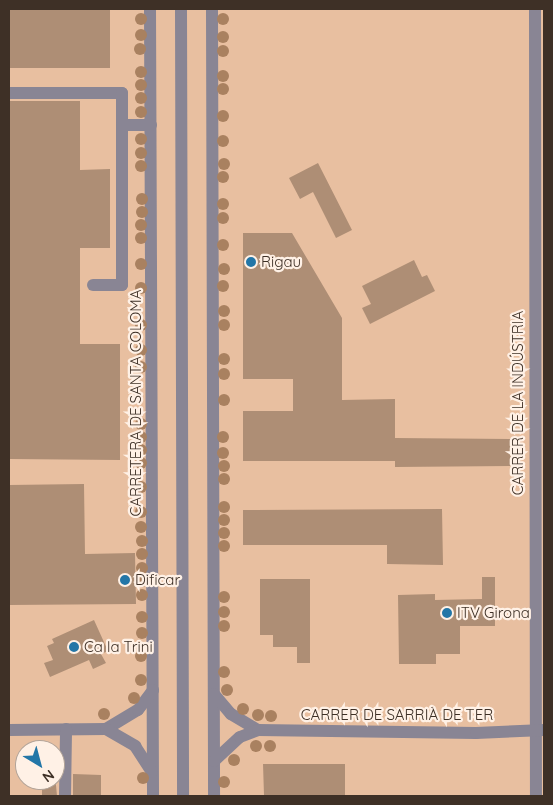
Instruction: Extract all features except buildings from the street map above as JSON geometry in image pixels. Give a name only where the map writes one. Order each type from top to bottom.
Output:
[{"type":"street","name":"CARRETERA DE SANTA COLOMA","points":[[150,9],[153,796]]},
{"type":"street","points":[[181,9],[183,796]]},
{"type":"street","points":[[212,9],[214,796]]},
{"type":"street","name":"CARRER DE LA INDÚSTRIA","points":[[535,9],[539,192],[540,730],[536,796]]},
{"type":"street","points":[[9,94],[122,93],[122,285],[93,285]]},
{"type":"street","points":[[122,126],[151,125]]},
{"type":"street","points":[[106,729],[138,710],[154,690]]},
{"type":"street","name":"CARRER DE SARRIÀ DE TER","points":[[214,694],[231,714],[258,730]]},
{"type":"street","points":[[65,796],[66,729]]},
{"type":"street","points":[[9,730],[106,729],[135,746],[153,773]]},
{"type":"street","name":"CARRER DE SARRIÀ DE TER","points":[[214,761],[240,737],[258,730],[476,733],[540,730]]},
{"type":"shaded area","points":[[9,9],[544,9],[544,796],[9,796]]},
{"type":"place","name":"Rigau","points":[[251,262]]},
{"type":"place","name":"Dificar","points":[[125,580]]},
{"type":"place","name":"ITV Girona","points":[[447,613]]},
{"type":"place","name":"Ca la Trini","points":[[74,647]]}]
